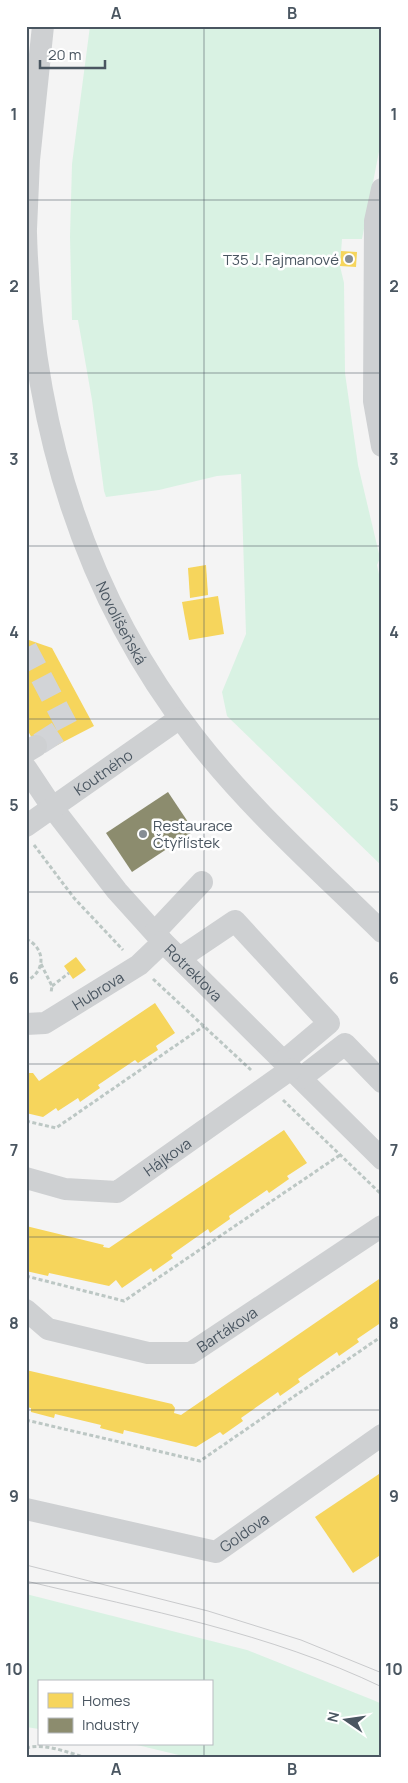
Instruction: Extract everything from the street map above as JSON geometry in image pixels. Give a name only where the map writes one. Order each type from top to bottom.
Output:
[{"type":"street","name":"Novolíšeňská","points":[[42,26],[29,160],[26,231],[30,314],[47,418],[67,496],[94,570],[140,659],[180,718],[248,799],[382,932]]},
{"type":"street","points":[[382,189],[378,222],[378,402],[382,446]]},
{"type":"street","name":"Koutného","points":[[29,834],[52,807],[180,718]]},
{"type":"street","name":"Rotreklova","points":[[26,768],[52,807],[117,891],[159,937],[382,1159]]},
{"type":"street","name":"Hubrova","points":[[35,1023],[139,965],[202,882]]},
{"type":"street","points":[[180,958],[235,922],[329,1023],[292,1070]]},
{"type":"street","points":[[292,1070],[345,1044],[382,1082]]},
{"type":"street","name":"Hájkova","points":[[26,1178],[65,1189],[117,1192],[292,1070]]},
{"type":"street","name":"Bartákova","points":[[26,1310],[48,1329],[148,1353],[191,1353],[382,1226]]},
{"type":"street","name":"Goldova","points":[[26,1509],[216,1552],[382,1435]]},
{"type":"path","points":[[29,834],[80,904],[139,965],[382,1195]]},
{"type":"path","points":[[26,939],[35,944],[39,950],[41,964],[52,986]]},
{"type":"path","points":[[26,981],[34,976],[41,964]]},
{"type":"path","points":[[35,1023],[52,986],[69,973]]},
{"type":"path","points":[[26,1121],[56,1128],[204,1026]]},
{"type":"path","points":[[26,1276],[124,1301],[340,1155]]},
{"type":"path","points":[[26,1420],[200,1460],[382,1336]]},
{"type":"path","points":[[26,1748],[48,1747],[84,1757]]},
{"type":"green space","points":[[90,26],[382,26],[382,136],[362,239],[342,239],[340,266],[344,283],[345,373],[358,465],[380,558],[377,565],[382,588],[382,866],[227,716],[222,692],[246,634],[241,474],[217,476],[159,490],[106,497],[78,320],[72,320],[70,237],[72,164]]},
{"type":"green space","points":[[26,1594],[247,1650],[382,1704],[382,1757],[187,1757],[141,1746],[212,1746],[212,1680],[38,1680],[38,1729],[26,1727]]},
{"type":"building: Homes","name":"T35 J. Fajmanové","points":[[341,251],[357,252],[356,267],[340,266]]},
{"type":"building: Homes","points":[[206,565],[208,595],[190,598],[188,568]]},
{"type":"building: Homes","points":[[218,596],[224,634],[189,640],[182,602]]},
{"type":"building: Homes","points":[[26,639],[52,648],[94,726],[40,754],[26,727]]},
{"type":"building: Homes","points":[[76,957],[86,970],[73,979],[64,966]]},
{"type":"building: Homes","points":[[155,1003],[175,1033],[156,1046],[158,1050],[138,1063],[135,1060],[98,1085],[100,1088],[80,1102],[78,1098],[58,1111],[56,1108],[43,1117],[26,1113],[26,1073],[33,1073],[39,1081]]},
{"type":"building: Homes","points":[[284,1130],[307,1163],[287,1176],[289,1179],[269,1193],[267,1190],[229,1216],[230,1219],[210,1233],[208,1229],[171,1255],[173,1258],[153,1272],[151,1268],[122,1288],[116,1280],[109,1286],[49,1273],[48,1276],[26,1271],[26,1226],[104,1245],[103,1247],[109,1248]]},
{"type":"building: Homes","points":[[382,1277],[382,1322],[357,1339],[359,1342],[339,1356],[337,1352],[298,1379],[300,1382],[280,1396],[278,1392],[241,1418],[243,1421],[223,1435],[220,1432],[196,1447],[124,1430],[123,1434],[100,1428],[101,1425],[55,1414],[54,1418],[31,1412],[31,1408],[26,1407],[26,1370],[172,1404],[175,1408],[174,1413],[181,1415]]},
{"type":"building: Homes","points":[[382,1472],[382,1554],[353,1573],[315,1517]]},
{"type":"building: Industry","points":[[168,792],[194,831],[132,872],[106,833]]},
{"type":"tunnel","points":[[26,648],[67,726],[36,746]]},
{"type":"tram line","points":[[26,1565],[208,1611],[301,1640],[382,1673]]},
{"type":"tram line","points":[[26,1581],[162,1613],[252,1637],[339,1668],[382,1687]]},
{"type":"place","name":"T35 J. Fajmanové","points":[[349,259]]},
{"type":"place","name":"Restaurace Čtyřlístek","points":[[143,834]]}]
